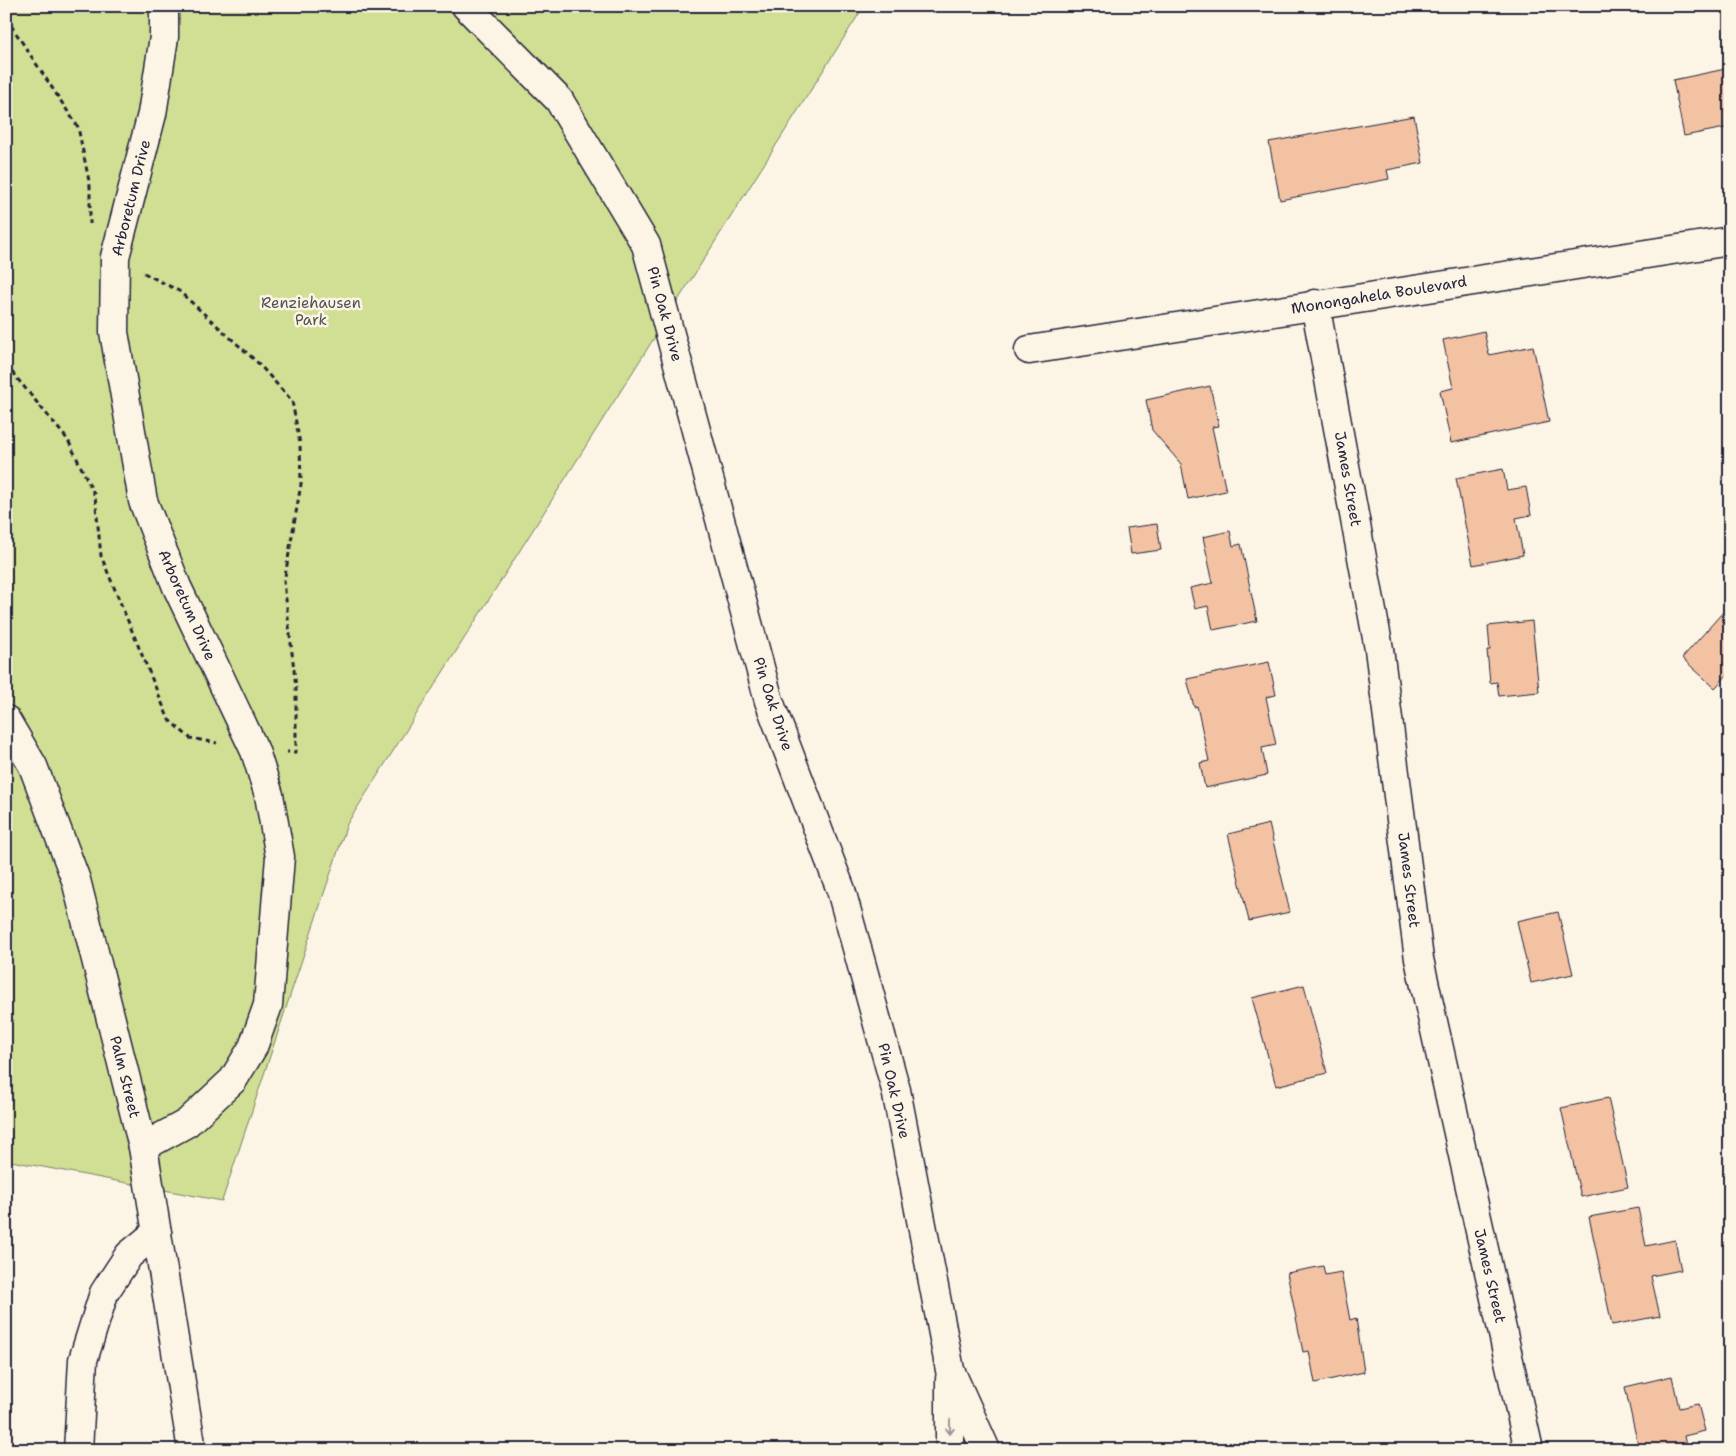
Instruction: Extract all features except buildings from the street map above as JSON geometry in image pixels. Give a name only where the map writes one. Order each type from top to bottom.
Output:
[{"type":"street","name":"Arboretum Drive","points":[[143,1147],[186,1124],[233,1080],[253,1048],[268,1005],[280,857],[269,795],[255,751],[177,587],[142,501],[114,332],[115,257],[152,114],[164,38],[164,6]]},
{"type":"street","name":"Pin Oak Drive","points":[[466,6],[560,100],[646,245],[769,701],[841,890],[896,1090],[950,1370],[986,1450]]},
{"type":"street","name":"Monongahela Boulevard","points":[[1029,350],[1316,304],[1730,242]]},
{"type":"street","name":"James Street","points":[[1316,304],[1379,649],[1419,959],[1529,1450]]},
{"type":"street","name":"Palm Street","points":[[6,720],[33,766],[76,880],[143,1147],[192,1450]]},
{"type":"street","points":[[78,1450],[83,1360],[104,1293],[129,1255],[157,1232]]},
{"type":"street","points":[[950,1370],[950,1450]]},
{"type":"path","points":[[6,18],[78,127],[90,186],[89,236],[115,257],[179,291],[258,363],[292,401],[300,444],[301,484],[284,582],[296,688],[296,752],[255,751],[190,738],[169,720],[101,556],[94,496],[68,440],[6,365]]},
{"type":"green space","name":"Renziehausen Park","points":[[6,6],[864,6],[347,824],[222,1201],[6,1160]]}]
